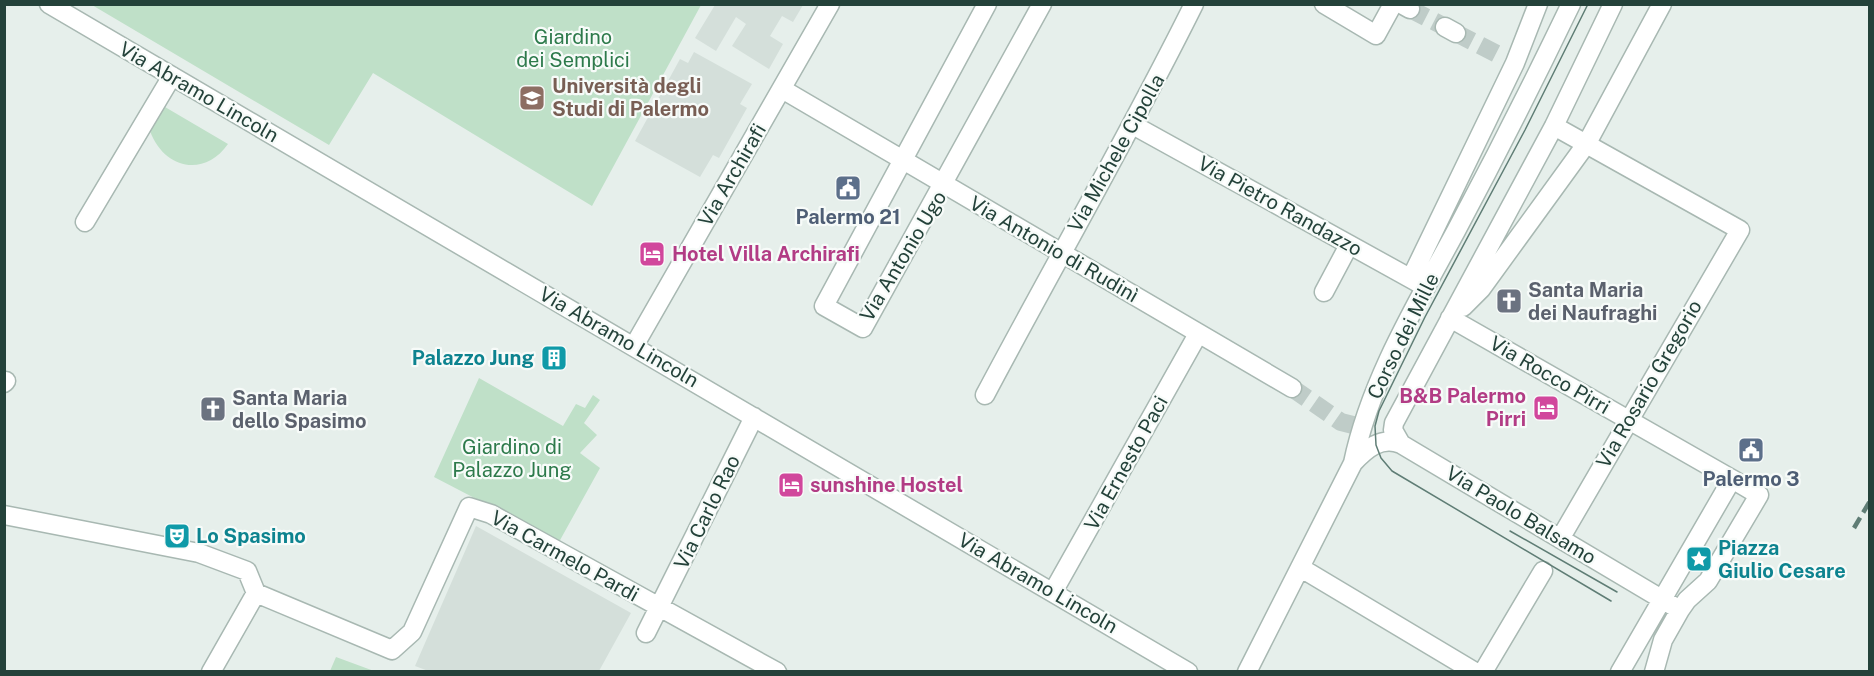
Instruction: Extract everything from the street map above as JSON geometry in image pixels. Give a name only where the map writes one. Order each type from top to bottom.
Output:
[{"type":"street","name":"Via Abramo Lincoln","points":[[49,4],[1188,672]]},
{"type":"street","name":"Via Archirafi","points":[[634,346],[830,4]]},
{"type":"street","name":"Via Antonio Ugo","points":[[987,4],[824,306],[863,328],[945,185],[1042,4]]},
{"type":"street","name":"Via Michele Cipolla","points":[[985,395],[1060,253],[1133,125],[1194,4]]},
{"type":"street","points":[[1324,4],[1376,35],[1402,6]]},
{"type":"street","name":"Corso dei Mille","points":[[1248,672],[1353,463],[1359,434],[1368,408],[1507,59],[1538,4]]},
{"type":"street","name":"Corso dei Mille","points":[[1418,283],[1503,143],[1571,4]]},
{"type":"street","name":"Corso dei Mille","points":[[1401,444],[1395,436],[1394,423],[1554,126],[1613,4]]},
{"type":"street","name":"Corso dei Mille","points":[[1450,318],[1481,289],[1587,142],[1662,4]]},
{"type":"street","points":[[85,222],[172,76]]},
{"type":"street","name":"Via Antonio di Rudinì","points":[[782,89],[1292,388]]},
{"type":"street","name":"Via Pietro Randazzo","points":[[1133,125],[1418,283]]},
{"type":"street","points":[[1554,126],[1587,142]]},
{"type":"street","name":"Via Rosario Gregorio","points":[[1560,539],[1627,419],[1740,230],[1587,142]]},
{"type":"street","points":[[1324,292],[1349,245]]},
{"type":"street","name":"Via Rocco Pirri","points":[[1450,318],[1759,495],[1708,581],[1687,600],[1680,610]]},
{"type":"street","name":"Via Ernesto Paci","points":[[1053,592],[1198,334]]},
{"type":"street","name":"Via Carlo Rao","points":[[646,633],[754,417]]},
{"type":"street","points":[[1353,463],[1379,443],[1389,441],[1401,444]]},
{"type":"street","name":"Via Paolo Balsamo","points":[[1401,444],[1680,610]]},
{"type":"street","points":[[1620,672],[1732,479]]},
{"type":"street","name":"Via Carmelo Pardi","points":[[256,593],[392,650],[412,632],[469,507],[491,514],[777,672]]},
{"type":"street","points":[[4,515],[199,553],[247,571],[256,593],[211,672]]},
{"type":"street","points":[[1301,568],[1474,672]]},
{"type":"street","points":[[1483,672],[1543,571]]},
{"type":"street","points":[[1654,672],[1663,640],[1680,610]]},
{"type":"shaded area","name":"Università degli Studi di Palermo","points":[[715,5],[803,5],[793,22],[782,16],[770,36],[783,44],[769,69],[732,46],[746,24],[736,17],[716,51],[695,38]]},
{"type":"shaded area","name":"Università degli Studi di Palermo","points":[[694,52],[752,84],[740,104],[747,108],[719,158],[713,155],[700,177],[635,141],[680,59],[688,63]]},
{"type":"shaded area","points":[[476,526],[631,613],[599,671],[431,672],[415,666]]},
{"type":"green space","name":"Università degli Studi di Palermo","points":[[92,5],[701,5],[592,206],[373,73],[329,145]]},
{"type":"green space","points":[[165,107],[228,144],[208,162],[196,165],[175,161],[156,144],[150,131]]},
{"type":"green space","name":"Giardino di Palazzo Jung","points":[[479,378],[563,426],[576,404],[585,408],[593,395],[600,400],[584,423],[597,435],[580,453],[600,468],[559,542],[434,477]]},
{"type":"green space","points":[[336,657],[374,671],[330,671]]},
{"type":"tunnel","points":[[1410,9],[1445,27]]},
{"type":"tunnel","points":[[1456,33],[1499,55]]},
{"type":"tunnel","points":[[1292,388],[1341,422],[1361,427]]},
{"type":"tram line","points":[[1588,4],[1525,130],[1425,317],[1379,411],[1375,426],[1376,445],[1381,458],[1392,471],[1611,601]]},
{"type":"tram line","points":[[1510,531],[1617,592]]},
{"type":"railway","points":[[1854,528],[1870,501]]},
{"type":"place","name":"Università degli Studi di Palermo","points":[[532,98]]},
{"type":"place","name":"Palermo 21","points":[[848,188]]},
{"type":"place","name":"Hotel Villa Archirafi","points":[[652,254]]},
{"type":"place","name":"Santa Maria dei Naufraghi","points":[[1509,301]]},
{"type":"place","name":"Palazzo Jung","points":[[554,358]]},
{"type":"place","name":"B&B Palermo Pirri","points":[[1546,408]]},
{"type":"place","name":"Santa Maria dello Spasimo","points":[[213,409]]},
{"type":"place","name":"Palermo 3","points":[[1751,450]]},
{"type":"place","name":"sunshine Hostel","points":[[791,485]]},
{"type":"place","name":"Lo Spasimo","points":[[177,536]]},
{"type":"place","name":"Piazza Giulio Cesare","points":[[1699,559]]},
{"type":"park label","name":"Giardino dei Semplici","points":[[573,48]]}]
